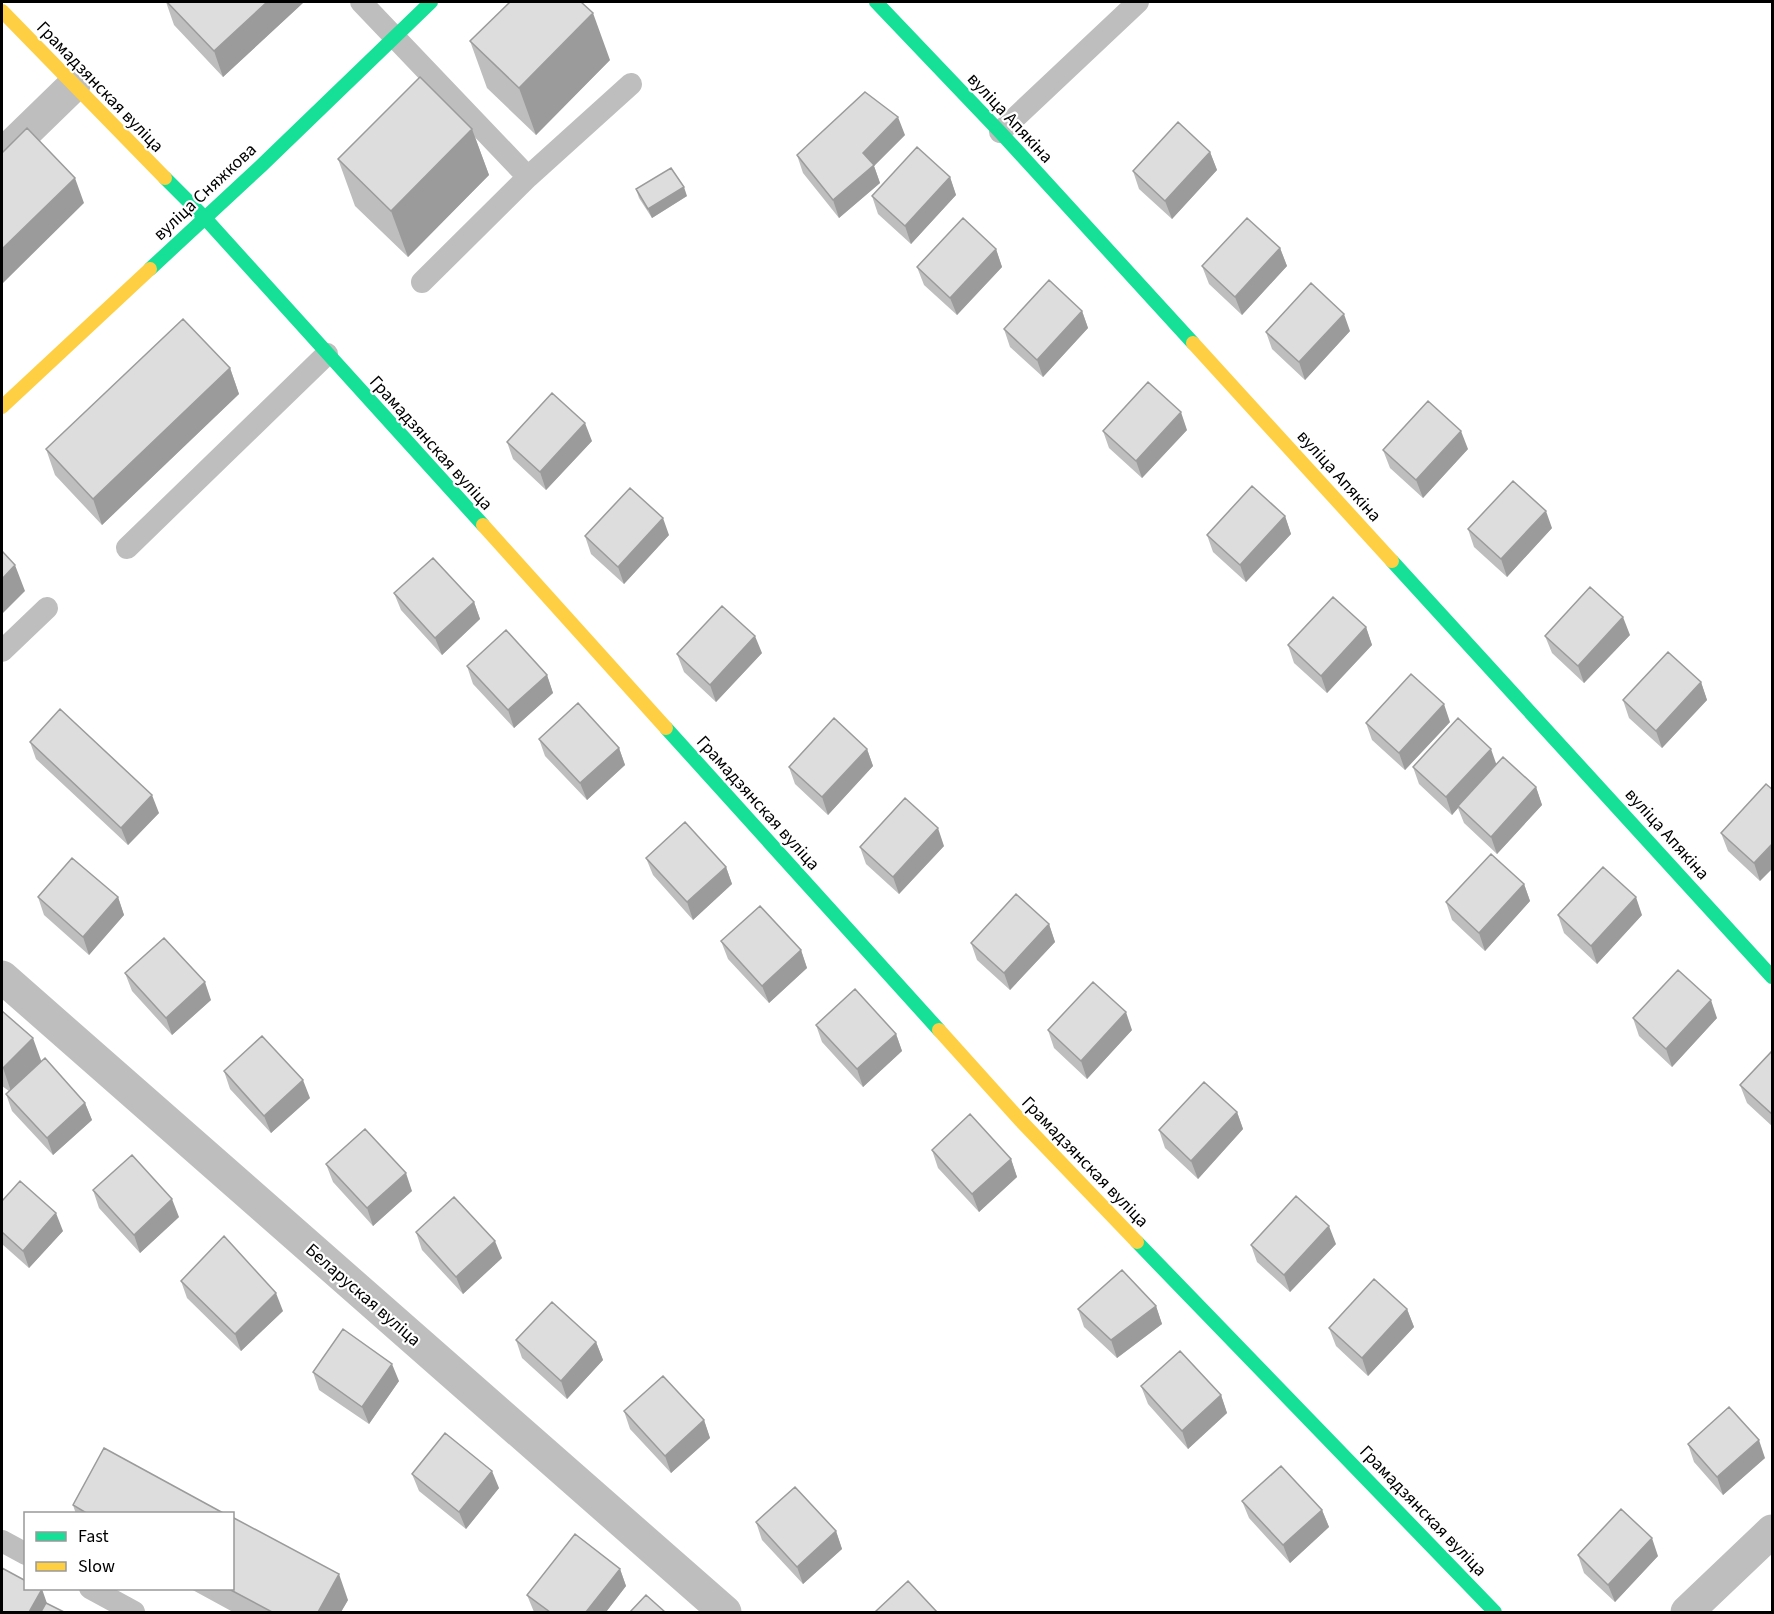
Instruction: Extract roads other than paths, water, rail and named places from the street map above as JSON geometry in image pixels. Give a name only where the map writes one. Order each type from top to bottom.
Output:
[{"type":"street","name":"вуліца Сняжкова","points":[[2,407],[261,166],[393,36],[431,2]]},
{"type":"street","name":"вуліца Апякіна","points":[[876,2],[1000,132],[1773,977]]},
{"type":"street","name":"Грамадзянская вуліца","points":[[2,11],[204,217],[1021,1121],[1495,1612]]},
{"type":"street","points":[[2,155],[74,85]]},
{"type":"street","name":"Беларуская вуліца","points":[[2,977],[725,1612]]},
{"type":"street","points":[[1687,1612],[1773,1532]]},
{"type":"lane","points":[[361,2],[528,177]]},
{"type":"lane","points":[[1000,132],[1138,2]]},
{"type":"lane","points":[[422,282],[528,177],[631,84]]},
{"type":"lane","points":[[127,548],[327,354]]},
{"type":"lane","points":[[2,651],[47,608]]},
{"type":"lane","points":[[2,1541],[24,1553]]},
{"type":"lane","points":[[93,1590],[123,1610]]}]
